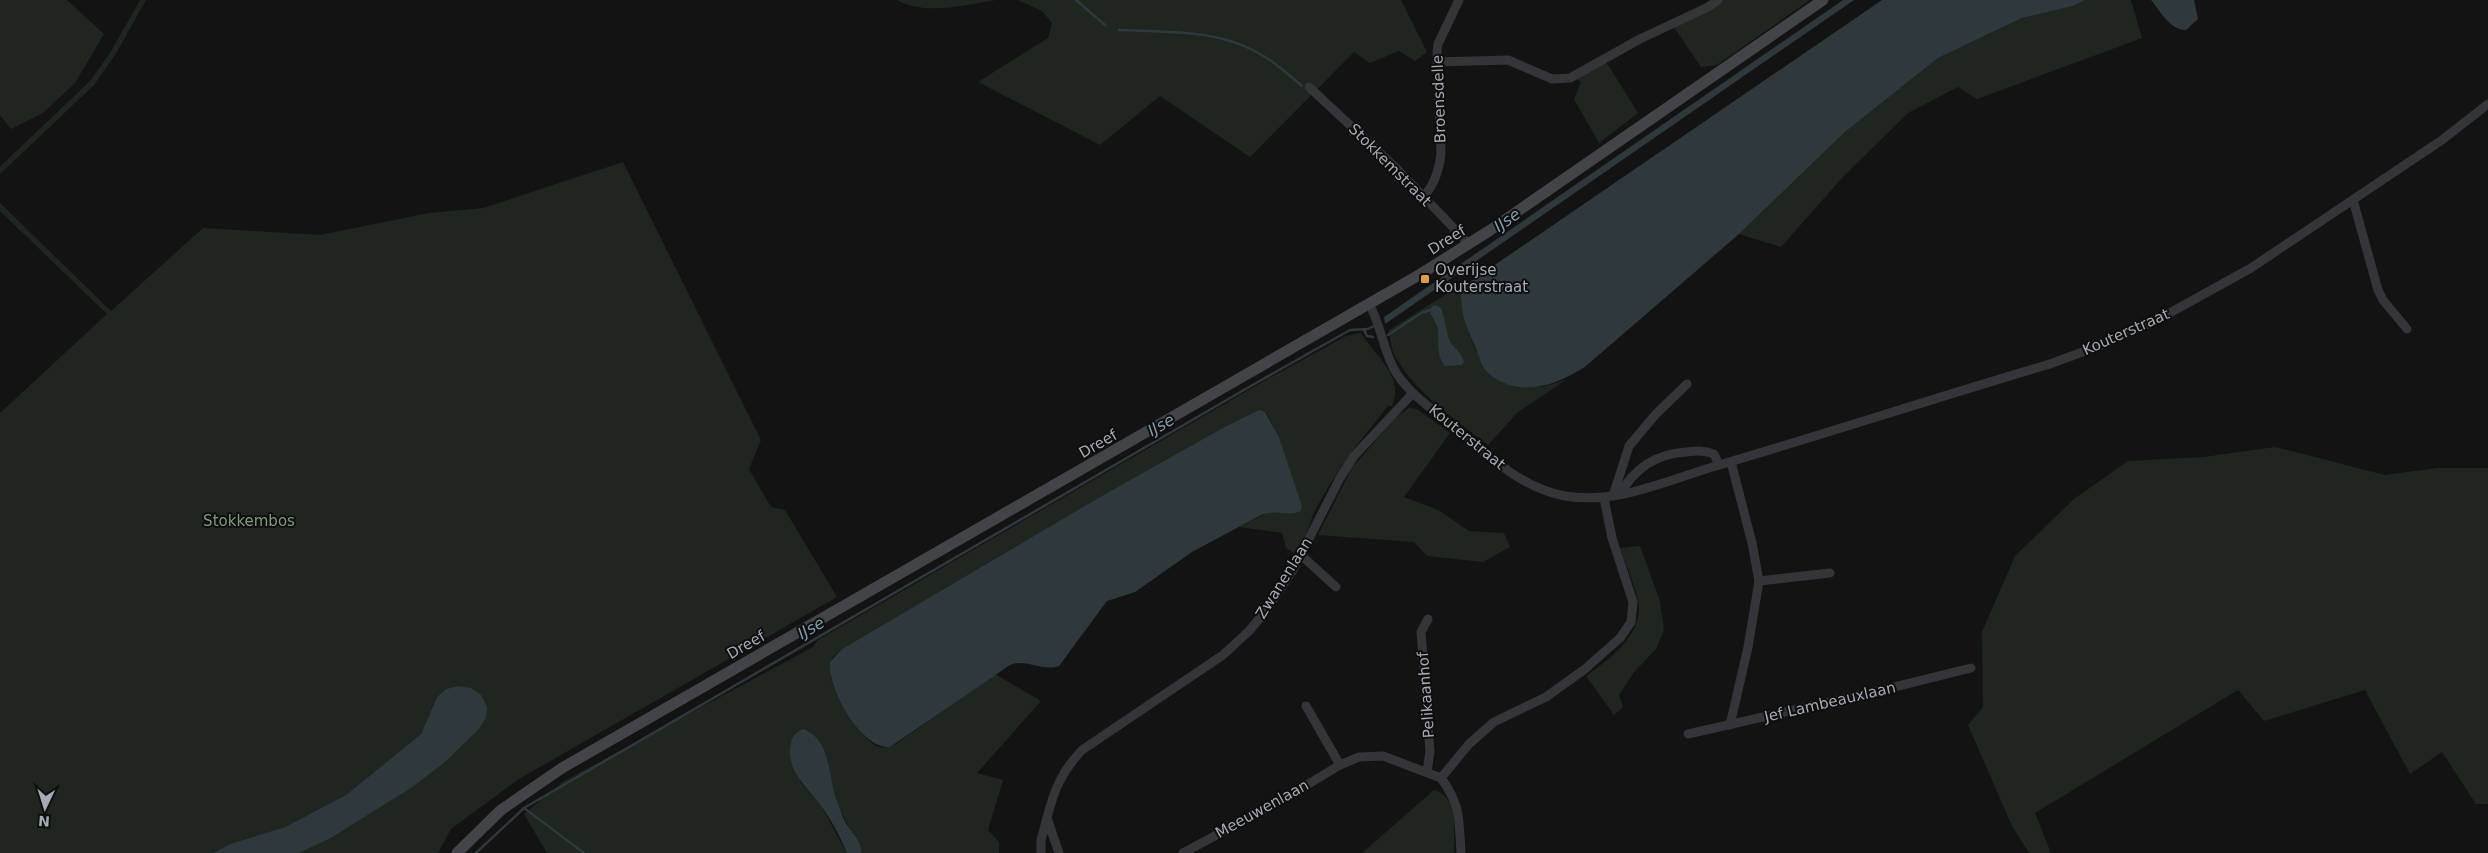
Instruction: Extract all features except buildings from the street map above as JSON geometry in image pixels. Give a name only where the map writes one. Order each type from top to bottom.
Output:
[{"type":"main road","name":"Dreef","points":[[461,849],[501,810],[562,768],[1369,304],[1469,244],[1823,0]]},
{"type":"street","name":"Broensdelle","points":[[1423,197],[1430,190],[1436,177],[1441,154],[1438,44],[1459,0]]},
{"type":"street","points":[[1437,62],[1508,60],[1552,79],[1570,78],[1615,52],[1708,7],[1718,0]]},
{"type":"street","name":"Stokkemstraat","points":[[1309,87],[1395,167],[1469,244]]},
{"type":"street","name":"Kouterstraat","points":[[1369,304],[1396,373],[1413,393],[1522,479],[1560,495],[1612,496],[1731,462],[2050,364],[2096,347],[2157,320],[2251,268],[2461,126],[2488,104]]},
{"type":"street","points":[[2353,200],[2378,290],[2408,329]]},
{"type":"street","points":[[1460,853],[1457,806],[1452,794],[1441,778],[1469,744],[1494,722],[1546,697],[1585,668],[1620,638],[1631,622],[1633,602],[1612,538],[1612,496],[1629,446],[1656,414],[1687,384]]},
{"type":"street","name":"Zwanenlaan","points":[[1041,853],[1041,840],[1058,781],[1068,765],[1082,750],[1223,655],[1265,612],[1301,555],[1340,478],[1354,456],[1413,393]]},
{"type":"street","points":[[1612,496],[1640,468],[1648,462],[1664,456],[1682,452],[1708,452],[1714,454],[1719,465]]},
{"type":"street","points":[[1730,725],[1748,648],[1759,581],[1752,543],[1731,462]]},
{"type":"street","points":[[1301,555],[1336,587]]},
{"type":"street","points":[[1759,581],[1830,573]]},
{"type":"street","name":"Pelikaanhof","points":[[1427,772],[1430,751],[1421,632],[1428,619]]},
{"type":"street","name":"Jef Lambeauxlaan","points":[[1688,734],[1971,668]]},
{"type":"street","points":[[1306,706],[1340,765]]},
{"type":"street","name":"Meeuwenlaan","points":[[1184,853],[1287,797],[1340,765],[1359,757],[1383,756],[1441,778]]},
{"type":"street","points":[[1047,818],[1059,853]]},
{"type":"green space","points":[[0,0],[67,0],[104,34],[75,83],[43,113],[11,129],[0,115]]},
{"type":"green space","points":[[140,0],[146,0],[115,55],[94,85],[0,174],[0,167],[90,81],[110,53]]},
{"type":"green space","points":[[897,0],[996,0],[946,8],[933,8],[908,5]]},
{"type":"green space","points":[[1018,0],[1401,0],[1427,52],[1415,61],[1399,51],[1370,63],[1354,52],[1250,157],[1160,96],[1100,145],[978,82],[1048,38],[1052,23],[1042,11]]},
{"type":"green space","points":[[1720,0],[1810,0],[1717,65],[1701,67],[1674,27]]},
{"type":"green space","points":[[2085,0],[2131,0],[2142,38],[1977,99],[1958,87],[1908,113],[1842,178],[1781,247],[1739,234],[1845,132],[1938,58],[2022,18],[2073,6]]},
{"type":"green space","points":[[1605,60],[1638,113],[1599,143],[1574,99],[1581,82],[1575,78]]},
{"type":"green space","name":"Stokkembos","points":[[623,162],[761,440],[749,469],[771,507],[785,510],[837,597],[519,779],[451,829],[438,853],[299,853],[329,839],[479,729],[458,686],[446,689],[437,697],[421,734],[346,795],[285,827],[230,844],[213,853],[0,853],[0,413],[107,314],[0,211],[0,203],[111,311],[203,228],[320,235],[429,213],[483,208]]},
{"type":"green space","points":[[1461,288],[1465,322],[1487,373],[1541,387],[1566,380],[1518,412],[1488,445],[1450,416],[1413,382],[1395,356],[1391,343],[1389,330],[1453,290]]},
{"type":"green space","points":[[1361,333],[1392,376],[1395,395],[1392,406],[1388,406],[1352,451],[1330,484],[1314,512],[1306,535],[1294,553],[1286,548],[1282,533],[1239,527],[1268,512],[1297,513],[1302,506],[1279,437],[1266,412],[1199,443],[1093,501],[842,649],[832,658],[831,678],[837,696],[863,735],[870,742],[880,747],[896,744],[995,674],[1041,701],[977,773],[1003,780],[988,830],[999,842],[999,853],[861,853],[859,841],[849,827],[838,804],[821,746],[794,766],[802,784],[821,806],[847,853],[547,853],[524,814],[564,781],[813,647],[818,640],[1264,381],[1346,336]]},
{"type":"green space","points":[[1409,408],[1417,409],[1450,433],[1404,497],[1438,510],[1469,531],[1504,533],[1510,547],[1483,562],[1427,556],[1414,542],[1318,535],[1352,468],[1395,418]]},
{"type":"green space","points":[[2275,447],[2385,475],[2437,468],[2488,468],[2488,804],[2476,804],[2442,752],[2410,774],[2365,690],[2264,721],[2238,690],[2035,813],[2051,853],[2029,853],[2012,826],[1968,725],[1983,707],[1982,632],[2015,556],[2074,499],[2128,461],[2204,457]]},
{"type":"green space","points":[[1640,546],[1660,601],[1664,630],[1656,649],[1634,672],[1619,695],[1623,707],[1614,715],[1586,676],[1621,648],[1634,630],[1639,608],[1638,602],[1620,548]]},
{"type":"green space","points":[[1434,790],[1448,800],[1451,807],[1454,826],[1454,853],[1362,853]]},
{"type":"shaded area","points":[[1843,0],[1854,0],[1385,324],[1384,317]]},
{"type":"shaded area","points":[[1882,0],[2085,0],[2073,6],[2022,18],[1938,58],[1845,132],[1739,234],[1586,366],[1562,379],[1537,387],[1512,386],[1500,381],[1486,371],[1468,332],[1462,311],[1461,288]]},
{"type":"shaded area","points":[[2151,0],[2194,0],[2198,19],[2186,30],[2175,27],[2166,20]]},
{"type":"shaded area","points":[[1434,305],[1440,307],[1442,311],[1451,343],[1463,359],[1462,365],[1445,366],[1442,362],[1438,349],[1438,328],[1430,312]]},
{"type":"shaded area","points":[[1259,410],[1265,412],[1279,437],[1302,506],[1301,511],[1261,515],[1192,552],[1135,592],[1107,601],[1059,666],[1046,667],[1022,663],[1010,665],[890,747],[879,745],[857,728],[840,701],[831,673],[830,662],[842,649],[1093,501],[1223,428]]},
{"type":"shaded area","points":[[458,686],[471,688],[481,695],[487,707],[486,718],[479,729],[445,762],[411,788],[329,839],[299,853],[213,853],[230,844],[285,827],[346,795],[421,734],[437,697],[446,689]]},
{"type":"shaded area","points":[[803,729],[819,741],[824,750],[828,760],[834,792],[842,815],[860,843],[861,853],[847,853],[839,835],[821,806],[794,770],[790,753],[792,741],[795,734]]},
{"type":"waterway","points":[[1076,0],[1105,25]]},
{"type":"waterway","points":[[1119,30],[1176,32],[1231,41],[1265,57],[1302,86]]},
{"type":"waterway","points":[[1388,335],[1421,313],[1430,310]]},
{"type":"waterway","name":"IJse","points":[[476,853],[524,808],[1249,387],[1350,330],[1368,329],[1376,325]]},
{"type":"waterway","points":[[1364,330],[1367,336],[1373,337]]},
{"type":"waterway","points":[[524,808],[584,853]]},
{"type":"place","name":"Overijse Kouterstraat","points":[[1425,279]]}]
